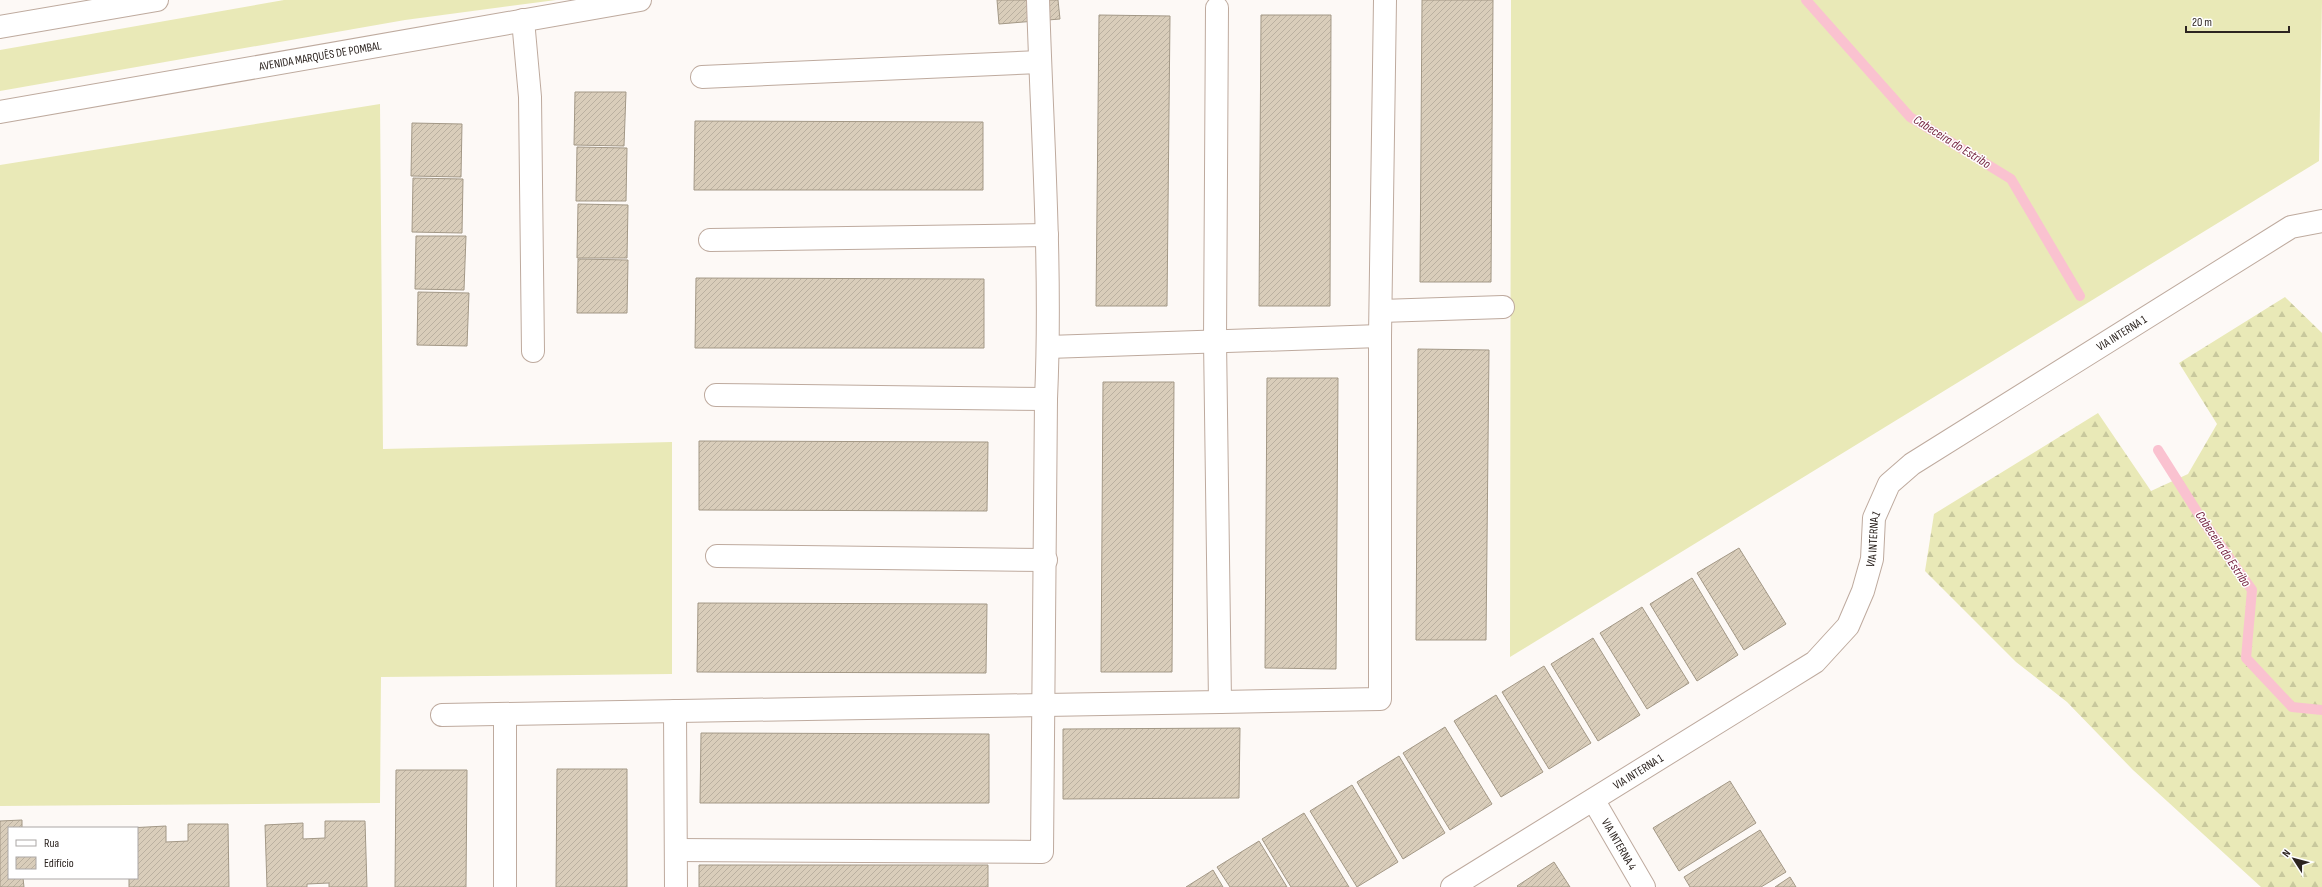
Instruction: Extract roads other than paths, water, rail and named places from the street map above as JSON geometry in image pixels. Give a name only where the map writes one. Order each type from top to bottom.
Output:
[{"type":"street","points":[[0,27],[157,0]]},
{"type":"street","name":"AVENIDA MARQUÊS DE POMBAL","points":[[0,112],[523,20],[587,4],[640,0]]},
{"type":"street","points":[[676,850],[1042,852],[1042,704],[1046,560],[1046,399],[1048,347],[1047,235],[1038,0]]},
{"type":"street","points":[[442,715],[1380,699],[1380,336],[1385,0]]},
{"type":"street","points":[[1217,8],[1215,340],[1220,702]]},
{"type":"street","points":[[523,20],[530,97],[533,351]]},
{"type":"street","points":[[702,77],[1040,62]]},
{"type":"street","name":"VIA INTERNA 1","points":[[1452,887],[1594,801],[1814,662],[1848,626],[1863,591],[1872,559],[1874,518],[1890,484],[1912,464],[2291,227],[2322,221]]},
{"type":"street","points":[[710,240],[1047,235]]},
{"type":"street","points":[[1381,311],[1503,307]]},
{"type":"street","points":[[1048,347],[1215,340],[1380,336]]},
{"type":"street","points":[[716,395],[1046,399]]},
{"type":"street","points":[[717,556],[1046,560]]},
{"type":"street","points":[[675,711],[676,887]]},
{"type":"street","points":[[505,714],[505,887]]},
{"type":"street","name":"VIA INTERNA 4","points":[[1594,801],[1644,887]]},
{"type":"waterway","name":"Cabeceira do Estribo","points":[[1806,0],[1910,117],[2011,179],[2080,296]]},
{"type":"waterway","name":"Cabeceira do Estribo","points":[[2158,450],[2201,518],[2252,590],[2246,658],[2292,707],[2322,710]]}]
